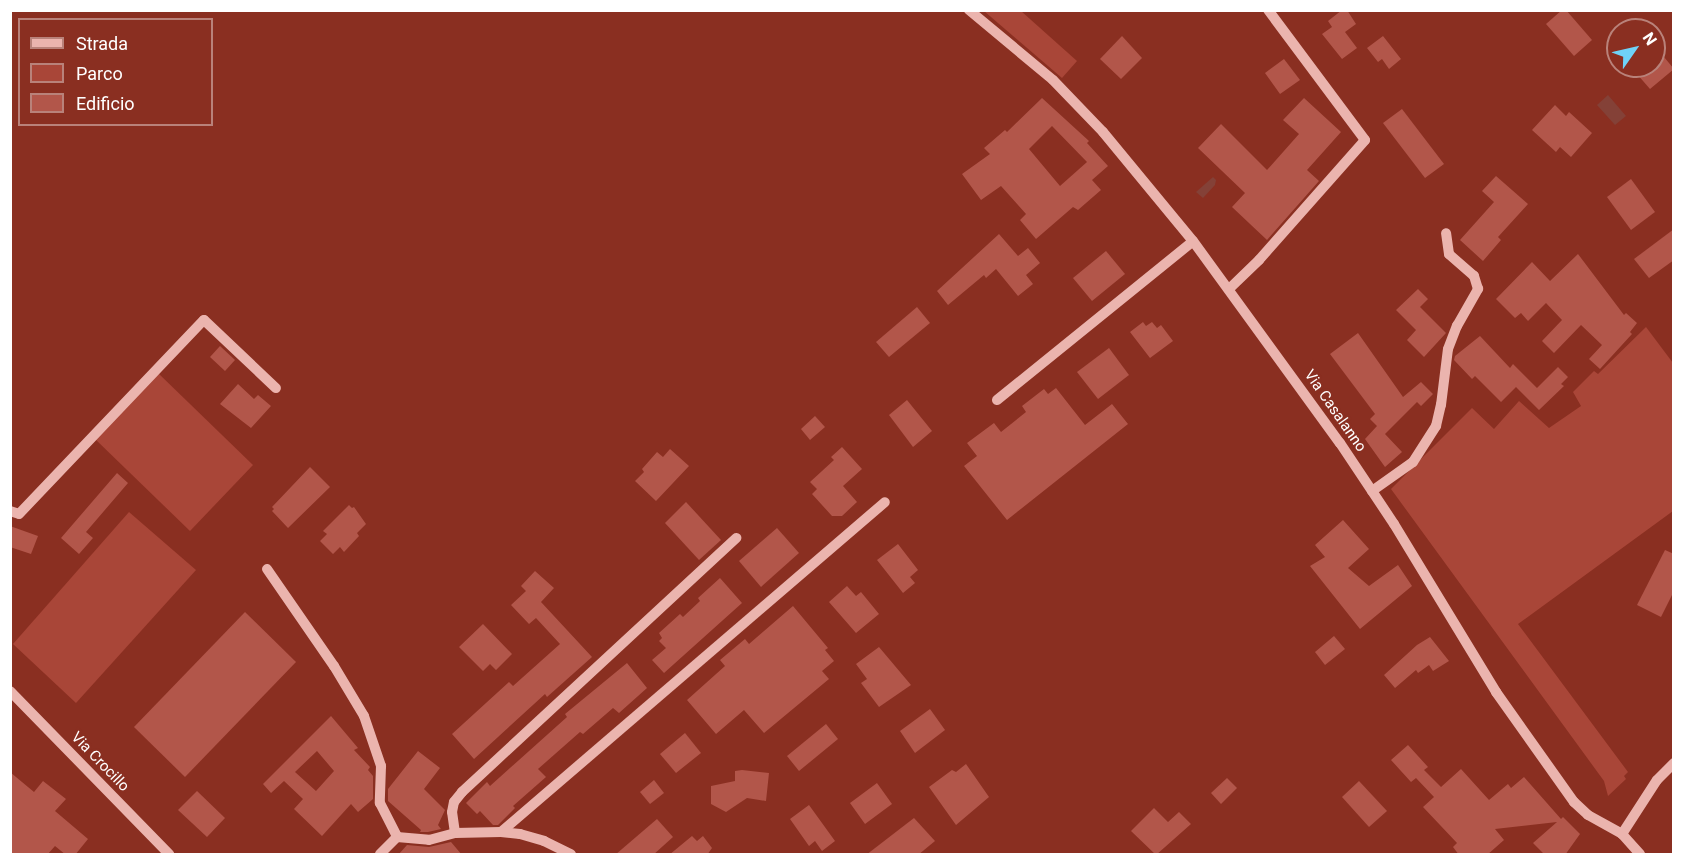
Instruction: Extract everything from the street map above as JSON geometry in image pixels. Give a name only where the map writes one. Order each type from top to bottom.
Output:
[{"type":"street","name":"Via Casalanno","points":[[969,10],[1053,80],[1086,114],[1193,241],[1372,491],[1460,637],[1574,802],[1588,815],[1622,834],[1640,855]]},
{"type":"street","points":[[1228,289],[1260,260],[1365,140],[1268,10]]},
{"type":"street","points":[[1372,491],[1413,462],[1436,426],[1448,349],[1457,326],[1478,289],[1474,276],[1449,254],[1446,233]]},
{"type":"street","points":[[997,400],[1193,241]]},
{"type":"street","points":[[10,511],[19,514],[204,320],[276,388]]},
{"type":"street","points":[[501,832],[885,502]]},
{"type":"street","points":[[455,833],[452,812],[454,802],[462,792],[736,538]]},
{"type":"street","points":[[267,569],[334,666],[364,716],[381,766],[380,803],[397,837]]},
{"type":"street","name":"Via Crocillo","points":[[10,691],[169,855]]},
{"type":"street","points":[[1622,834],[1658,780],[1674,763]]},
{"type":"street","points":[[397,837],[429,840],[455,833],[501,832],[520,834],[544,841],[571,855]]},
{"type":"street","points":[[380,855],[397,837]]},
{"type":"green space","points":[[984,11],[1021,11],[1077,61],[1062,78]]},
{"type":"green space","points":[[1646,327],[1673,363],[1673,511],[1518,624],[1628,772],[1624,776],[1626,779],[1608,796],[1604,781],[1391,489],[1472,408],[1494,429],[1519,401],[1549,428],[1581,406],[1573,392],[1594,371],[1598,374]]},
{"type":"green space","points":[[158,373],[253,465],[190,531],[95,439]]},
{"type":"green space","points":[[129,512],[196,570],[76,703],[13,644]]},
{"type":"shaded area","points":[[1608,95],[1626,116],[1615,125],[1597,105]]},
{"type":"shaded area","points":[[1213,177],[1216,180],[1215,185],[1203,198],[1196,192]]},
{"type":"building","points":[[1342,10],[1347,10],[1356,24],[1345,32],[1357,48],[1342,59],[1322,34],[1332,27],[1328,21]]},
{"type":"building","points":[[1562,10],[1566,10],[1592,40],[1574,56],[1546,24]]},
{"type":"building","points":[[1122,36],[1142,58],[1121,79],[1100,59]]},
{"type":"building","points":[[1383,36],[1401,59],[1389,69],[1382,59],[1378,62],[1367,48]]},
{"type":"building","points":[[1284,59],[1300,80],[1280,94],[1265,73]]},
{"type":"building","points":[[1666,59],[1674,69],[1666,76]]},
{"type":"building","points":[[1640,78],[1663,78],[1650,89]]},
{"type":"building","points":[[1042,98],[1089,141],[1087,143],[1108,166],[1092,180],[1101,190],[1078,210],[1073,207],[1036,239],[1020,220],[1026,214],[1001,186],[981,200],[962,174],[990,154],[984,148],[1005,130],[1007,132]],"holes":[[[1052,126],[1087,162],[1060,186],[1029,149]]]},
{"type":"building","points":[[1304,98],[1341,132],[1307,170],[1319,181],[1267,240],[1232,207],[1245,193],[1198,148],[1221,124],[1267,170],[1299,134],[1283,120]]},
{"type":"building","points":[[1555,105],[1566,116],[1569,112],[1592,133],[1571,157],[1560,147],[1556,152],[1532,130]]},
{"type":"building","points":[[1402,109],[1444,164],[1425,178],[1383,123]]},
{"type":"building","points":[[1496,176],[1528,204],[1498,237],[1501,240],[1483,261],[1460,240],[1494,202],[1482,191]]},
{"type":"building","points":[[1631,179],[1655,212],[1631,230],[1607,197]]},
{"type":"building","points":[[1674,229],[1674,260],[1649,278],[1634,259]]},
{"type":"building","points":[[999,234],[1018,256],[1028,248],[1040,263],[1026,275],[1033,284],[1018,296],[996,269],[986,278],[984,275],[948,305],[937,291]]},
{"type":"building","points":[[1106,251],[1125,274],[1092,301],[1073,278]]},
{"type":"building","points":[[1578,254],[1624,315],[1626,313],[1637,323],[1630,332],[1632,334],[1600,369],[1589,359],[1602,345],[1581,325],[1554,353],[1542,341],[1562,320],[1546,303],[1528,321],[1521,313],[1515,318],[1496,299],[1532,262],[1550,281]]},
{"type":"building","points":[[1418,289],[1428,299],[1420,307],[1446,333],[1424,357],[1407,340],[1416,330],[1396,310]]},
{"type":"building","points":[[917,307],[930,323],[889,357],[876,342]]},
{"type":"building","points":[[1143,322],[1146,326],[1152,322],[1157,328],[1161,325],[1173,341],[1150,358],[1130,332]]},
{"type":"building","points":[[1358,333],[1403,397],[1421,382],[1433,394],[1421,406],[1417,402],[1385,434],[1402,452],[1385,467],[1365,439],[1377,426],[1370,419],[1375,414],[1330,354]]},
{"type":"building","points":[[1480,336],[1510,368],[1513,364],[1537,388],[1558,367],[1568,377],[1561,384],[1564,386],[1539,410],[1516,387],[1501,402],[1475,376],[1472,379],[1454,360],[1455,356]]},
{"type":"building","points":[[220,346],[235,360],[225,371],[210,357]]},
{"type":"building","points":[[1109,348],[1129,375],[1098,399],[1077,372]]},
{"type":"building","points":[[238,384],[254,399],[258,395],[271,406],[251,428],[220,404]]},
{"type":"building","points":[[1056,388],[1085,425],[1112,404],[1128,424],[1007,520],[964,466],[977,456],[967,443],[994,423],[1001,432],[1026,412],[1022,406],[1044,389],[1048,394]]},
{"type":"building","points":[[907,400],[932,431],[913,447],[889,415]]},
{"type":"building","points":[[815,416],[825,427],[810,440],[801,429]]},
{"type":"building","points":[[842,447],[862,469],[843,486],[857,502],[842,516],[832,516],[812,494],[817,489],[810,482],[834,460],[831,457]]},
{"type":"building","points":[[670,449],[689,466],[656,501],[635,481],[657,452],[663,457]]},
{"type":"building","points":[[310,467],[330,487],[288,528],[272,511],[274,509],[272,507]]},
{"type":"building","points":[[117,473],[128,483],[86,532],[93,538],[79,554],[61,538]]},
{"type":"building","points":[[686,502],[721,540],[699,560],[665,523]]},
{"type":"building","points":[[349,505],[354,507],[366,524],[357,533],[359,536],[344,552],[340,547],[333,554],[320,541],[327,534],[323,531]]},
{"type":"building","points":[[1343,520],[1369,549],[1348,568],[1369,586],[1398,565],[1412,586],[1360,629],[1310,566],[1325,557],[1315,545]]},
{"type":"building","points":[[10,526],[38,536],[31,554],[10,547]]},
{"type":"building","points":[[777,528],[799,553],[761,587],[739,561]]},
{"type":"building","points":[[898,544],[918,570],[910,577],[915,583],[903,593],[877,560]]},
{"type":"building","points":[[1665,550],[1674,554],[1674,591],[1661,617],[1637,605]]},
{"type":"building","points":[[535,571],[554,588],[541,602],[592,657],[547,697],[545,694],[474,759],[452,734],[509,682],[513,686],[560,644],[536,618],[529,624],[511,605],[526,591],[521,586]]},
{"type":"building","points":[[720,578],[742,603],[664,673],[652,660],[666,648],[659,641],[662,638],[659,633],[680,614],[683,617],[700,601],[698,598]]},
{"type":"building","points":[[847,586],[856,596],[861,592],[879,614],[856,633],[829,602]]},
{"type":"building","points":[[793,606],[828,648],[825,650],[834,661],[822,671],[829,679],[764,733],[744,710],[716,734],[687,700],[725,666],[720,660],[745,639],[749,644]]},
{"type":"building","points":[[245,612],[296,662],[185,777],[134,727]]},
{"type":"building","points":[[483,624],[512,654],[496,670],[490,664],[483,671],[459,647]]},
{"type":"building","points":[[1334,636],[1345,649],[1325,665],[1315,652]]},
{"type":"building","points":[[1430,637],[1449,661],[1433,671],[1429,665],[1418,673],[1416,670],[1395,688],[1384,675],[1417,645]]},
{"type":"building","points":[[879,647],[911,685],[879,707],[861,683],[867,679],[856,664]]},
{"type":"building","points":[[627,663],[647,688],[619,713],[613,708],[583,734],[580,732],[538,769],[546,777],[513,806],[515,808],[498,825],[493,825],[480,811],[477,814],[466,803],[487,782],[490,786],[567,717],[565,714]]},
{"type":"building","points":[[930,709],[945,730],[915,753],[900,731]]},
{"type":"building","points":[[331,716],[358,748],[354,750],[370,767],[368,770],[373,776],[373,799],[358,812],[351,804],[322,836],[294,809],[303,799],[284,781],[271,793],[263,784]],"holes":[[[317,751],[334,771],[316,791],[295,772]]]},
{"type":"building","points":[[826,724],[838,739],[799,771],[787,756]]},
{"type":"building","points":[[685,733],[701,753],[676,773],[660,754]]},
{"type":"building","points":[[1408,745],[1428,767],[1424,770],[1441,787],[1461,769],[1489,800],[1508,784],[1511,788],[1524,777],[1561,819],[1563,817],[1580,834],[1565,855],[1545,855],[1533,843],[1557,822],[1495,829],[1504,840],[1487,855],[1459,855],[1453,847],[1457,843],[1423,807],[1434,797],[1416,778],[1411,782],[1391,760]]},
{"type":"building","points":[[418,751],[440,768],[424,789],[445,810],[438,825],[441,829],[428,832],[420,832],[421,830],[388,801],[388,789]]},
{"type":"building","points":[[966,764],[989,797],[956,825],[929,787],[952,770],[956,772]]},
{"type":"building","points":[[735,771],[769,773],[766,801],[747,798],[726,812],[711,804],[711,786],[735,781]]},
{"type":"building","points":[[10,772],[34,792],[43,781],[66,799],[55,811],[88,839],[75,855],[66,855],[55,846],[47,855],[10,855]]},
{"type":"building","points":[[1227,778],[1237,788],[1221,804],[1211,793]]},
{"type":"building","points":[[654,780],[664,793],[650,804],[640,792]]},
{"type":"building","points":[[1359,781],[1387,811],[1369,827],[1342,797]]},
{"type":"building","points":[[877,783],[892,804],[865,824],[850,803]]},
{"type":"building","points":[[197,791],[225,818],[207,837],[178,810]]},
{"type":"building","points":[[809,805],[835,841],[822,851],[815,841],[809,846],[790,819]]},
{"type":"building","points":[[1154,808],[1168,822],[1179,812],[1191,824],[1156,855],[1131,831]]},
{"type":"building","points":[[914,818],[935,841],[918,855],[866,855]]},
{"type":"building","points":[[657,819],[673,837],[653,855],[615,855]]},
{"type":"building","points":[[692,836],[697,841],[703,836],[712,848],[707,855],[669,855]]},
{"type":"building","points":[[451,842],[462,855],[398,855],[407,845],[429,847]]}]
